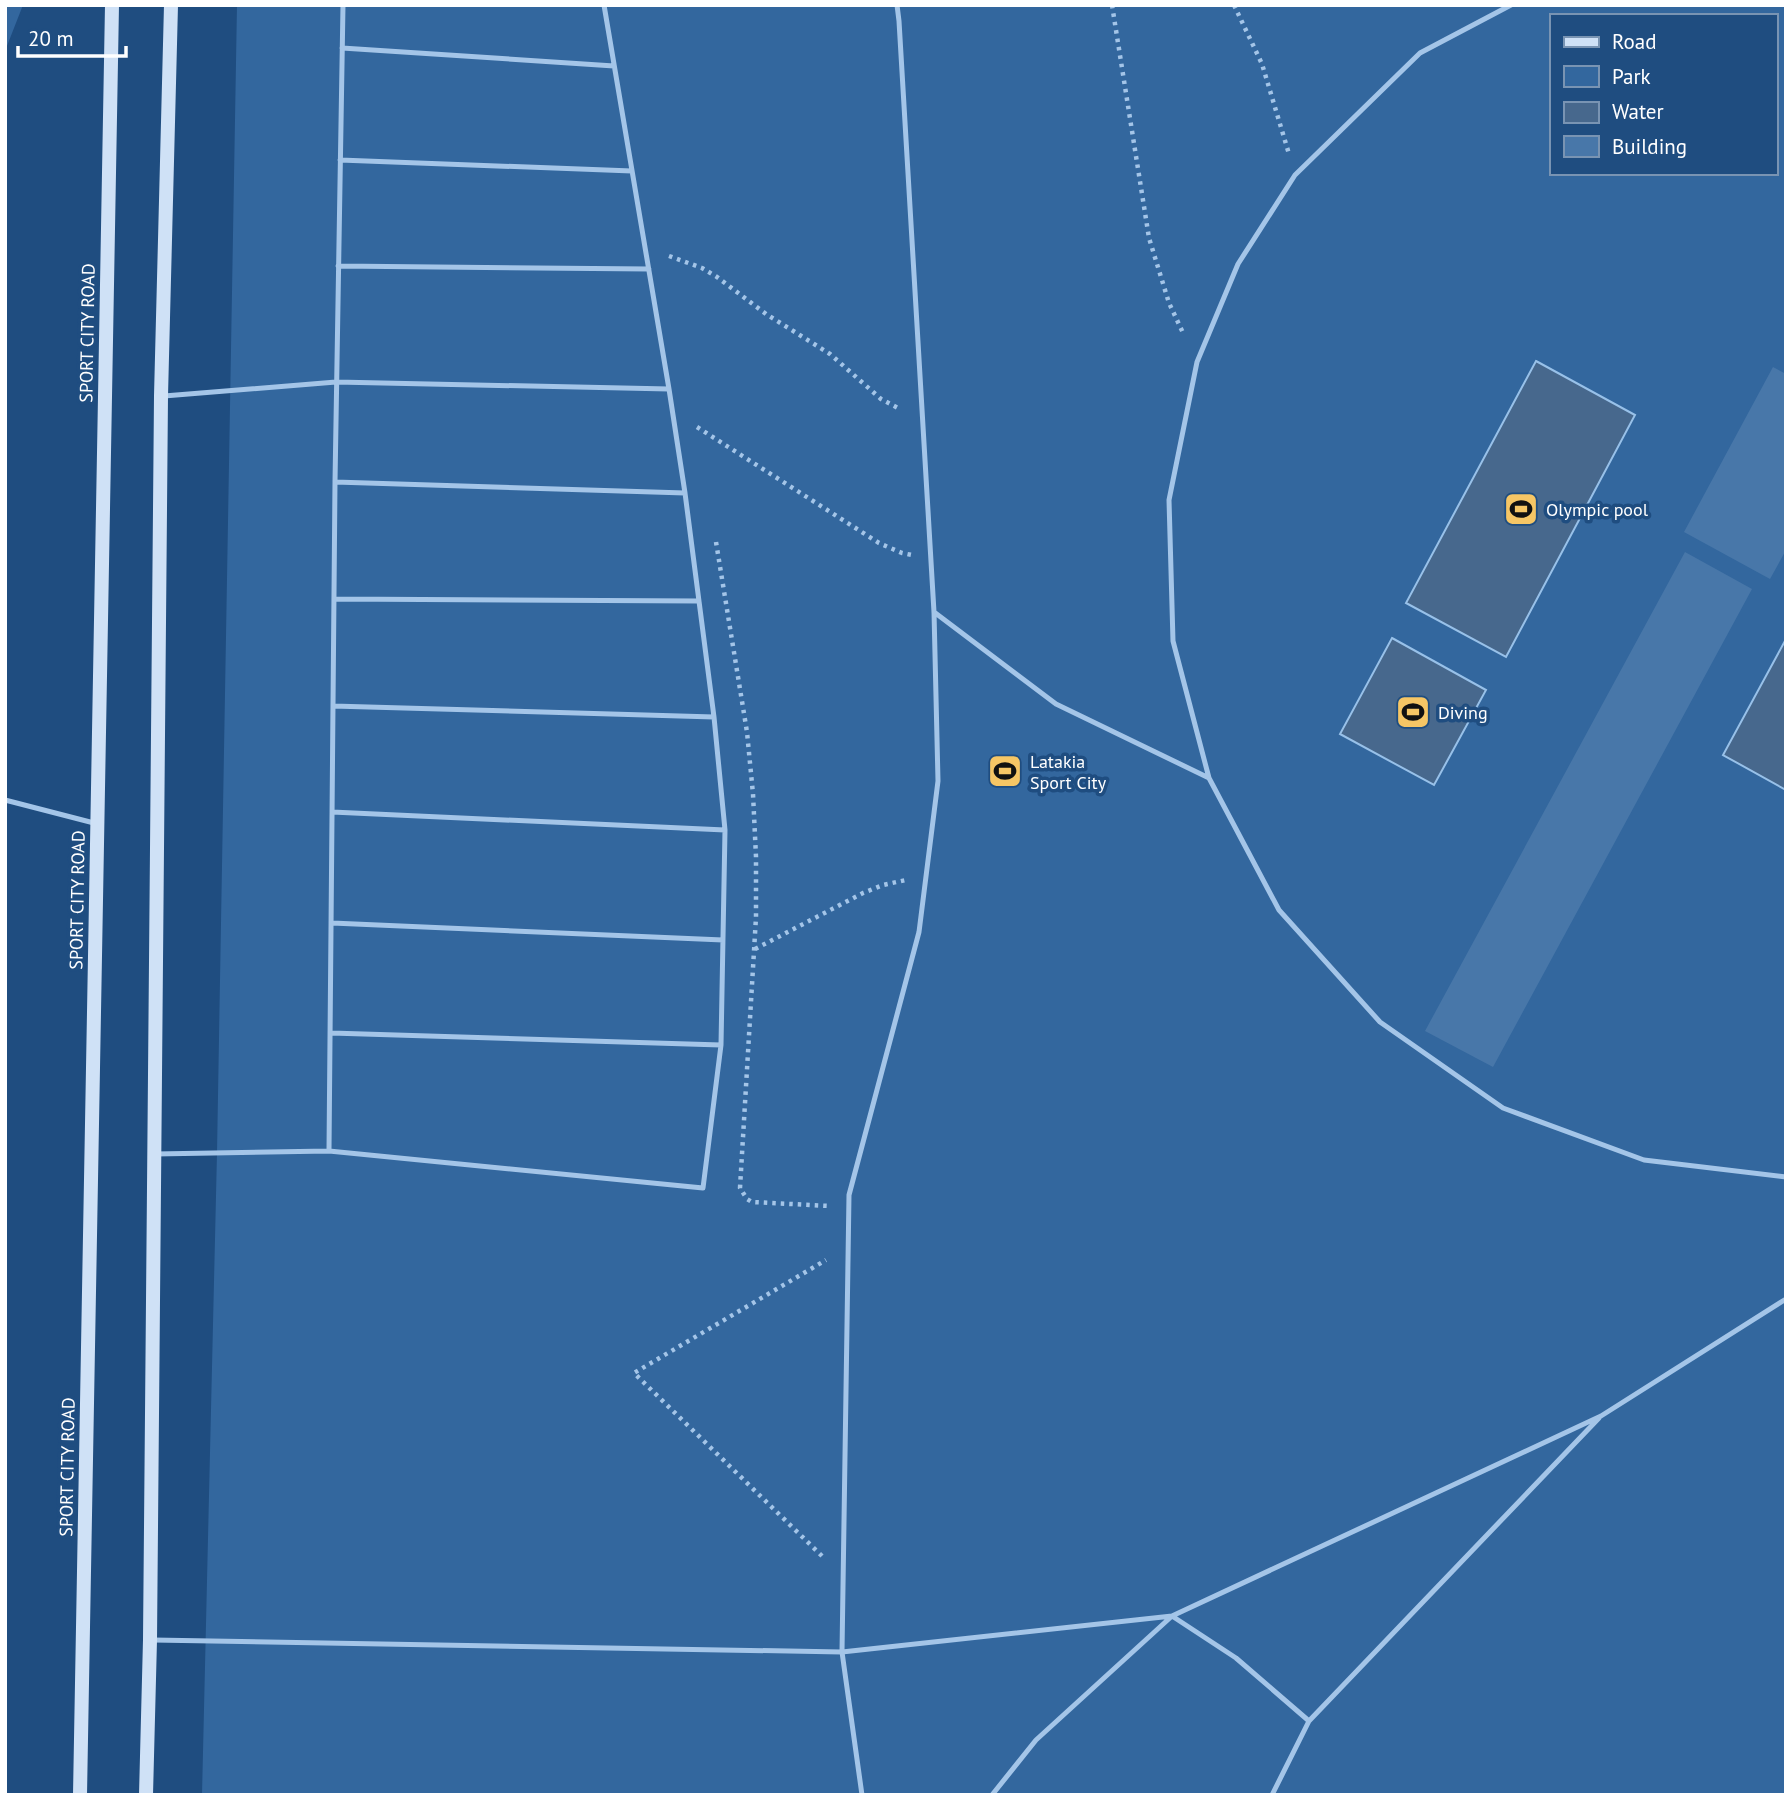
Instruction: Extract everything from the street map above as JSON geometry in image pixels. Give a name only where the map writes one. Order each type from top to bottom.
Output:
[{"type":"main road","name":"SPORT CITY ROAD","points":[[80,1795],[112,5]]},
{"type":"main road","points":[[146,1795],[150,1640],[161,396],[171,5]]},
{"type":"lane","points":[[330,1152],[336,382],[343,5]]},
{"type":"lane","points":[[155,1154],[330,1152],[703,1188],[721,1045],[725,830],[714,717],[685,493],[604,5]]},
{"type":"lane","points":[[862,1795],[842,1652],[849,1195],[919,932],[939,781],[934,612],[897,5]]},
{"type":"lane","points":[[1511,5],[1420,53],[1295,175],[1238,264],[1197,362],[1169,500],[1173,641],[1209,778],[1279,910],[1380,1022],[1503,1108],[1644,1160],[1786,1177]]},
{"type":"lane","points":[[342,48],[614,66]]},
{"type":"lane","points":[[340,160],[632,172]]},
{"type":"lane","points":[[338,266],[649,269]]},
{"type":"lane","points":[[161,396],[336,382],[669,389]]},
{"type":"lane","points":[[335,482],[685,493]]},
{"type":"lane","points":[[334,599],[699,601]]},
{"type":"lane","points":[[934,612],[1056,704],[1209,778]]},
{"type":"lane","points":[[333,706],[714,717]]},
{"type":"lane","points":[[5,800],[97,824]]},
{"type":"lane","points":[[332,812],[725,830]]},
{"type":"lane","points":[[331,923],[723,940]]},
{"type":"lane","points":[[331,1033],[721,1045]]},
{"type":"lane","points":[[992,1795],[1036,1740],[1172,1616],[1601,1416],[1786,1299]]},
{"type":"lane","points":[[1272,1795],[1309,1721],[1601,1416]]},
{"type":"lane","points":[[150,1640],[842,1652],[1172,1616],[1236,1658],[1309,1721]]},
{"type":"path","points":[[1112,5],[1149,238],[1169,303],[1197,362]]},
{"type":"path","points":[[1234,5],[1262,64],[1295,175]]},
{"type":"path","points":[[669,256],[702,268],[717,277],[750,303],[830,354],[881,399],[902,410],[922,414]]},
{"type":"path","points":[[697,427],[878,543],[902,553],[930,556]]},
{"type":"path","points":[[754,950],[883,885],[905,880],[926,880]]},
{"type":"path","points":[[842,1577],[634,1373],[848,1247]]},
{"type":"green space","points":[[5,5],[23,5],[5,51]]},
{"type":"green space","name":"Latakia Sport City","points":[[237,5],[1786,5],[1786,1795],[202,1795],[217,1153]]},
{"type":"water","name":"Olympic pool","points":[[1536,361],[1635,415],[1506,657],[1406,603]]},
{"type":"water","name":"Diving","points":[[1392,638],[1486,690],[1434,785],[1340,734]]},
{"type":"water","points":[[1786,639],[1786,790],[1723,755]]},
{"type":"building","points":[[1773,367],[1786,374],[1786,550],[1770,579],[1684,532]]},
{"type":"building","points":[[1685,552],[1752,589],[1493,1067],[1425,1031]]},
{"type":"place","name":"Olympic pool","points":[[1521,509]]},
{"type":"place","name":"Diving","points":[[1413,712]]},
{"type":"place","name":"Latakia Sport City","points":[[1005,771]]}]
